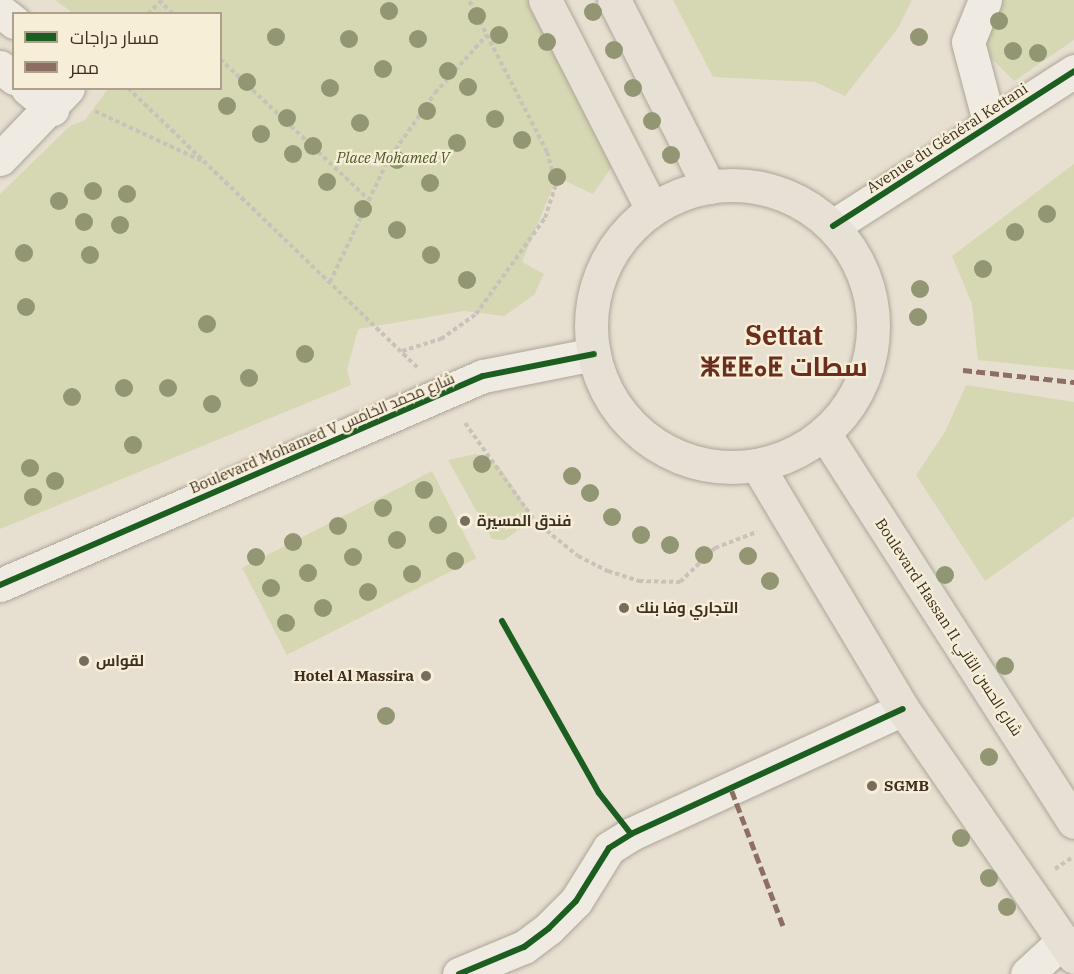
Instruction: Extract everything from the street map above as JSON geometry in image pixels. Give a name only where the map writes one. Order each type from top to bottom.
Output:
[{"type":"main road","points":[[544,0],[652,209]]},
{"type":"main road","points":[[614,0],[709,187]]},
{"type":"main road","points":[[709,187],[776,191],[833,226],[868,285],[874,332],[854,397],[824,433],[792,453],[757,465],[691,461],[652,442],[620,413],[594,354],[591,313],[602,273],[622,237],[652,209],[709,187]]},
{"type":"main road","name":"Boulevard Hassan II شارع الحسن الثاني","points":[[824,433],[1074,822]]},
{"type":"main road","points":[[757,465],[903,709],[1069,949]]},
{"type":"street","points":[[985,0],[968,42],[990,125]]},
{"type":"street","points":[[0,11],[12,20]]},
{"type":"street","points":[[0,67],[12,76]]},
{"type":"street","name":"Avenue du Général Kettani","points":[[833,226],[1074,71]]},
{"type":"street","points":[[0,159],[61,98],[34,90]]},
{"type":"street","name":"Boulevard Mohamed V شارع محمد الخامس","points":[[0,585],[483,376],[594,354]]},
{"type":"street","points":[[459,974],[524,947],[549,928],[576,902],[609,848],[631,834],[903,709]]},
{"type":"street","points":[[1027,974],[1069,949]]},
{"type":"path","points":[[150,12],[160,0],[171,12]]},
{"type":"path","points":[[401,351],[441,339],[476,314],[553,202],[554,168],[469,0]]},
{"type":"path","points":[[330,282],[368,199],[410,127],[487,35]]},
{"type":"path","points":[[222,61],[368,199]]},
{"type":"path","points":[[61,98],[205,163]]},
{"type":"green space","name":"Place Mohamed V","points":[[55,0],[528,0],[614,164],[593,194],[557,177],[522,262],[544,274],[534,295],[504,316],[464,311],[358,329],[347,370],[351,385],[0,529],[0,194],[70,126],[85,120],[107,90],[222,90],[222,12],[72,12]]},
{"type":"green space","points":[[673,0],[912,0],[898,28],[845,96],[815,82],[713,77]]},
{"type":"green space","points":[[998,0],[1074,0],[1074,40],[1014,81],[973,40]]},
{"type":"green space","points":[[1074,164],[1074,370],[978,360],[972,304],[952,256]]},
{"type":"green space","points":[[966,385],[1074,402],[1074,517],[985,581],[916,475],[945,432]]},
{"type":"green space","points":[[476,454],[499,466],[534,519],[504,540],[492,539],[448,460]]},
{"type":"green space","points":[[432,471],[476,558],[287,655],[242,568]]},
{"type":"marked path","points":[[963,370],[1074,382]]},
{"type":"marked path","points":[[732,791],[784,928]]},
{"type":"cycle path","points":[[833,226],[1074,71]]},
{"type":"cycle path","points":[[0,585],[483,376],[594,354]]},
{"type":"cycle path","points":[[502,621],[599,793],[631,834]]},
{"type":"cycle path","points":[[459,974],[524,947],[549,928],[576,901],[609,848],[631,834],[903,709]]},
{"type":"place","name":"فندق المسيرة","points":[[465,521]]},
{"type":"place","name":"التجاري وفا بنك","points":[[624,608]]},
{"type":"place","name":"لقواس","points":[[84,661]]},
{"type":"place","name":"Hotel Al Massira","points":[[426,676]]},
{"type":"place","name":"SGMB","points":[[872,786]]},
{"type":"district","name":"Settat ⵥⵟⵟⴰⵟ سطات","points":[[784,350]]}]
